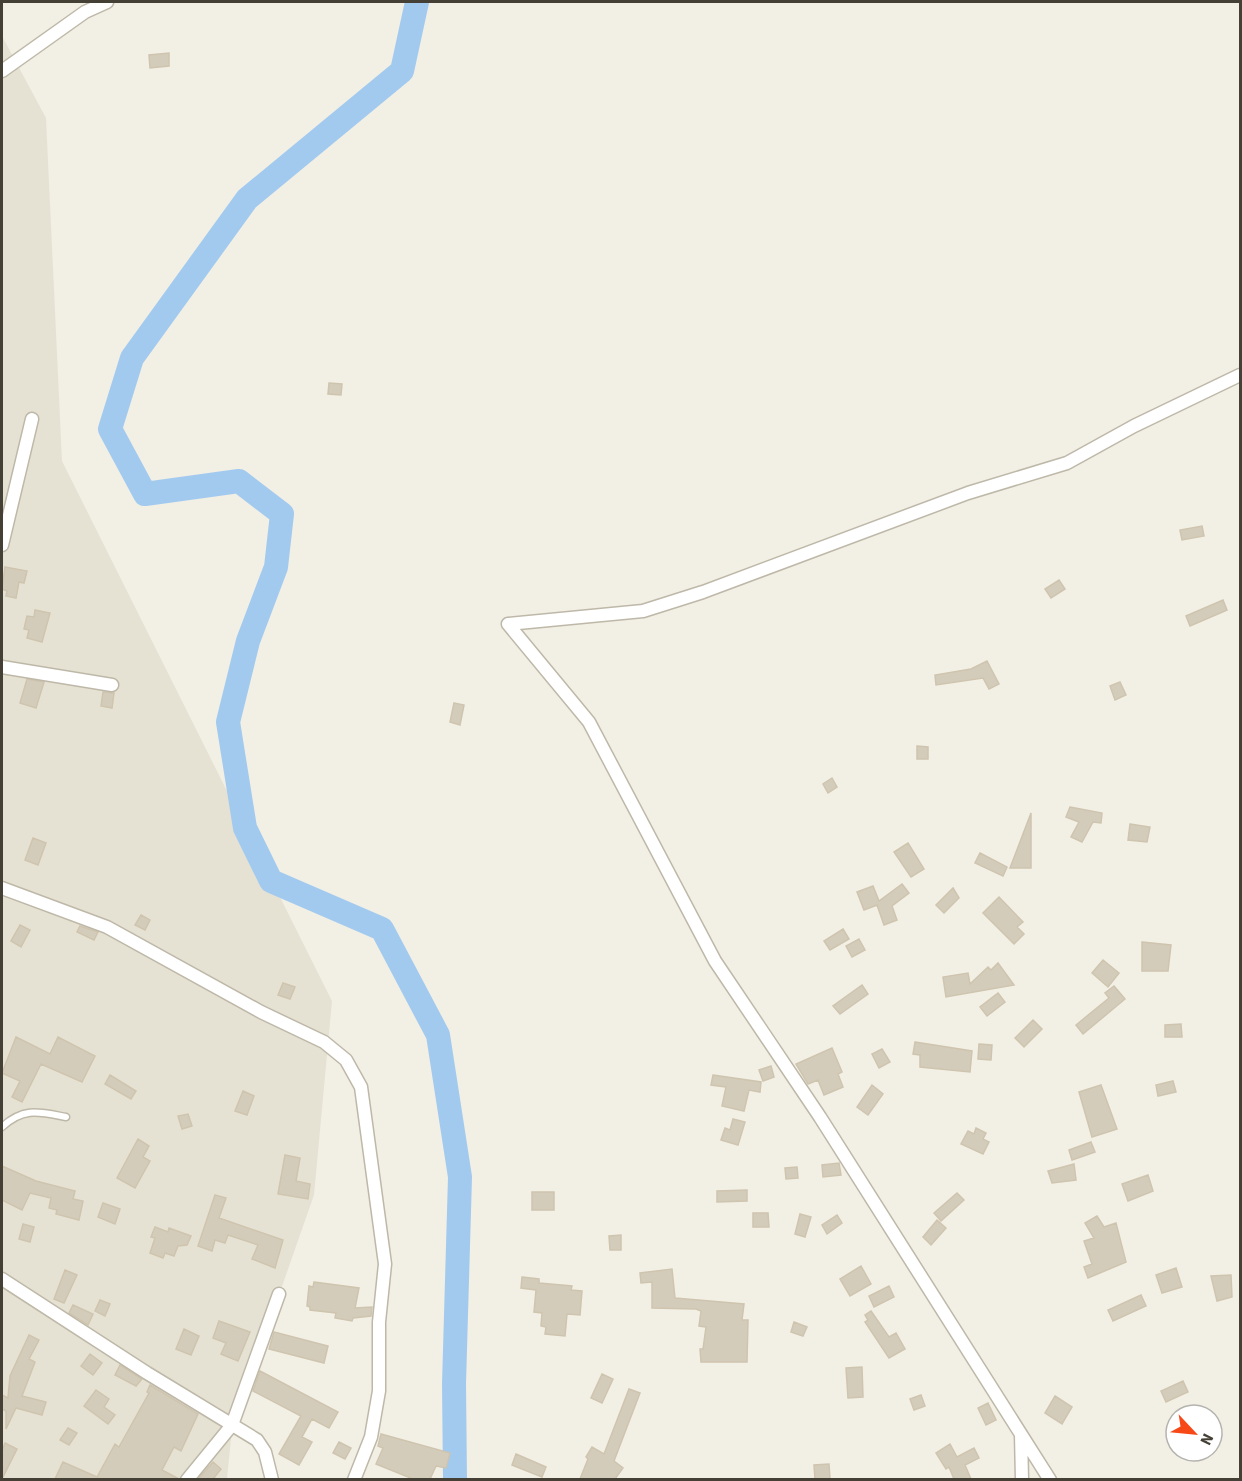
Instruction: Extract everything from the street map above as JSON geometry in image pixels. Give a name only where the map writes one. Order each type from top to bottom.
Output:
[{"type":"street","points":[[2,71],[85,12],[107,2]]},
{"type":"street","points":[[1050,1479],[820,1117],[715,961],[589,722],[508,624],[642,611],[703,592],[968,493],[1067,463],[1134,426],[1240,375]]},
{"type":"street","points":[[2,545],[32,419]]},
{"type":"street","points":[[2,667],[112,685]]},
{"type":"street","points":[[2,888],[107,927],[131,939],[261,1012],[324,1042],[346,1060],[355,1072],[361,1087],[385,1264],[379,1322],[379,1391],[370,1437],[354,1479]]},
{"type":"street","points":[[2,1279],[257,1440],[265,1452],[272,1479]]},
{"type":"street","points":[[187,1479],[232,1425],[279,1293]]},
{"type":"street","points":[[1021,1433],[1022,1479]]},
{"type":"lane","points":[[2,1128],[14,1116],[37,1112],[66,1118]]},
{"type":"shaded area","points":[[2,36],[46,118],[62,461],[332,1001],[314,1195],[232,1429],[227,1479],[2,1479]]},
{"type":"building","points":[[169,53],[169,66],[150,68],[149,55]]},
{"type":"building","points":[[329,383],[342,384],[341,395],[328,394]]},
{"type":"building","points":[[1202,526],[1204,536],[1182,540],[1180,530]]},
{"type":"building","points":[[5,567],[27,571],[24,583],[19,582],[16,598],[6,596],[7,591],[2,589]]},
{"type":"building","points":[[1059,580],[1065,589],[1051,598],[1045,589]]},
{"type":"building","points":[[1223,600],[1227,610],[1190,626],[1186,616]]},
{"type":"building","points":[[35,610],[50,613],[42,642],[27,638],[29,630],[24,629],[27,616],[34,617]]},
{"type":"building","points":[[987,661],[999,684],[989,689],[983,678],[936,685],[935,675],[971,669]]},
{"type":"building","points":[[27,679],[44,682],[36,708],[20,703]]},
{"type":"building","points":[[1120,682],[1126,695],[1115,700],[1110,686]]},
{"type":"building","points":[[103,692],[114,693],[112,708],[101,706]]},
{"type":"building","points":[[454,703],[464,705],[460,725],[450,722]]},
{"type":"building","points":[[917,746],[928,747],[928,759],[917,759]]},
{"type":"building","points":[[832,778],[837,787],[828,793],[823,784]]},
{"type":"building","points":[[1070,807],[1102,813],[1101,823],[1093,822],[1082,842],[1071,837],[1079,822],[1066,817]]},
{"type":"building","points":[[1031,813],[1031,868],[1010,868]]},
{"type":"building","points":[[1130,824],[1150,827],[1147,842],[1128,840]]},
{"type":"building","points":[[33,838],[46,843],[38,865],[25,860]]},
{"type":"building","points":[[908,843],[924,869],[911,877],[894,852]]},
{"type":"building","points":[[980,853],[1007,867],[1003,876],[975,863]]},
{"type":"building","points":[[902,884],[909,893],[892,906],[897,920],[884,925],[877,905],[864,910],[857,892],[873,886],[879,901]]},
{"type":"building","points":[[953,888],[959,898],[944,913],[936,905]]},
{"type":"building","points":[[999,897],[1023,922],[1017,927],[1024,934],[1014,944],[983,913]]},
{"type":"building","points":[[141,915],[150,920],[145,930],[135,925]]},
{"type":"building","points":[[20,925],[30,930],[21,947],[11,941]]},
{"type":"building","points":[[80,926],[98,932],[94,940],[77,932]]},
{"type":"building","points":[[843,929],[849,939],[830,950],[824,941]]},
{"type":"building","points":[[859,939],[865,950],[852,957],[846,946]]},
{"type":"building","points":[[1142,942],[1171,945],[1168,971],[1142,971]]},
{"type":"building","points":[[1103,960],[1119,973],[1108,987],[1092,973]]},
{"type":"building","points":[[998,963],[1014,985],[946,997],[943,977],[968,973],[970,984],[988,967],[991,970]]},
{"type":"building","points":[[283,983],[295,987],[290,999],[278,995]]},
{"type":"building","points":[[862,985],[868,994],[840,1014],[833,1006]]},
{"type":"building","points":[[1114,986],[1125,999],[1083,1034],[1076,1025],[1109,998],[1105,993]]},
{"type":"building","points":[[998,993],[1005,1002],[987,1016],[980,1007]]},
{"type":"building","points":[[1033,1020],[1042,1029],[1024,1047],[1015,1038]]},
{"type":"building","points":[[1181,1024],[1182,1037],[1165,1037],[1165,1025]]},
{"type":"building","points":[[16,1037],[50,1054],[58,1037],[95,1056],[82,1082],[41,1064],[22,1102],[12,1097],[20,1081],[2,1073]]},
{"type":"building","points":[[915,1042],[972,1051],[970,1072],[920,1067],[920,1055],[913,1054]]},
{"type":"building","points":[[979,1044],[992,1045],[991,1060],[978,1059]]},
{"type":"building","points":[[832,1048],[842,1072],[838,1074],[843,1087],[824,1095],[818,1080],[808,1084],[796,1064]]},
{"type":"building","points":[[882,1049],[890,1062],[879,1068],[872,1054]]},
{"type":"building","points":[[771,1066],[774,1077],[763,1081],[759,1070]]},
{"type":"building","points":[[110,1075],[136,1091],[131,1099],[105,1084]]},
{"type":"building","points":[[713,1075],[761,1082],[760,1092],[749,1090],[744,1111],[722,1106],[726,1087],[711,1085]]},
{"type":"building","points":[[1173,1081],[1176,1092],[1158,1096],[1156,1085]]},
{"type":"building","points":[[872,1085],[883,1094],[868,1115],[857,1107]]},
{"type":"building","points":[[1101,1085],[1117,1129],[1092,1137],[1079,1092]]},
{"type":"building","points":[[243,1091],[254,1096],[247,1115],[235,1111]]},
{"type":"building","points":[[188,1114],[192,1126],[182,1129],[178,1116]]},
{"type":"building","points":[[733,1119],[745,1122],[738,1145],[721,1140],[725,1128],[730,1130]]},
{"type":"building","points":[[976,1128],[986,1133],[983,1139],[989,1142],[983,1154],[961,1144],[968,1131],[974,1134]]},
{"type":"building","points":[[138,1139],[149,1146],[143,1157],[150,1161],[135,1188],[117,1178]]},
{"type":"building","points":[[1091,1142],[1095,1152],[1072,1160],[1069,1150]]},
{"type":"building","points":[[285,1155],[300,1158],[296,1181],[310,1184],[308,1199],[278,1194]]},
{"type":"building","points":[[839,1163],[841,1175],[823,1177],[822,1165]]},
{"type":"building","points":[[1074,1164],[1076,1180],[1052,1183],[1048,1171]]},
{"type":"building","points":[[2,1166],[36,1181],[75,1191],[73,1199],[83,1201],[79,1220],[56,1214],[57,1210],[49,1208],[51,1198],[30,1193],[22,1210],[2,1200]]},
{"type":"building","points":[[797,1167],[798,1178],[786,1179],[785,1168]]},
{"type":"building","points":[[1148,1175],[1153,1191],[1128,1201],[1122,1184]]},
{"type":"building","points":[[747,1190],[747,1201],[717,1202],[717,1191]]},
{"type":"building","points":[[532,1192],[554,1192],[554,1210],[532,1210]]},
{"type":"building","points":[[957,1193],[964,1200],[941,1221],[934,1213]]},
{"type":"building","points":[[215,1195],[226,1198],[219,1218],[283,1240],[275,1268],[252,1259],[258,1245],[228,1235],[225,1243],[215,1240],[212,1251],[198,1246]]},
{"type":"building","points":[[103,1203],[120,1209],[115,1224],[98,1217]]},
{"type":"building","points":[[753,1213],[768,1213],[769,1227],[753,1227]]},
{"type":"building","points":[[800,1214],[811,1217],[805,1237],[795,1234]]},
{"type":"building","points":[[837,1215],[842,1223],[827,1234],[822,1225]]},
{"type":"building","points":[[1097,1216],[1104,1227],[1116,1223],[1126,1262],[1088,1278],[1084,1267],[1092,1264],[1084,1241],[1094,1238],[1085,1223]]},
{"type":"building","points":[[937,1220],[946,1228],[931,1245],[923,1237]]},
{"type":"building","points":[[23,1224],[34,1227],[30,1242],[19,1239]]},
{"type":"building","points":[[155,1227],[168,1232],[169,1228],[191,1236],[187,1245],[178,1246],[174,1256],[165,1253],[163,1258],[150,1253],[155,1238],[151,1237]]},
{"type":"building","points":[[621,1235],[621,1250],[610,1250],[609,1236]]},
{"type":"building","points":[[861,1266],[871,1284],[850,1296],[840,1279]]},
{"type":"building","points":[[1176,1268],[1182,1287],[1162,1293],[1156,1275]]},
{"type":"building","points":[[672,1269],[675,1298],[744,1304],[742,1320],[748,1320],[747,1362],[701,1362],[700,1349],[703,1349],[706,1327],[699,1326],[701,1311],[652,1308],[652,1282],[641,1283],[640,1273]]},
{"type":"building","points":[[65,1270],[77,1275],[64,1303],[54,1299]]},
{"type":"building","points":[[1231,1275],[1232,1297],[1217,1301],[1211,1276]]},
{"type":"building","points":[[522,1277],[539,1279],[539,1283],[572,1286],[571,1290],[582,1291],[580,1315],[567,1314],[565,1336],[545,1334],[546,1327],[541,1326],[542,1313],[534,1312],[536,1290],[521,1288]]},
{"type":"building","points":[[314,1282],[359,1288],[355,1308],[372,1307],[371,1316],[353,1318],[352,1321],[335,1318],[336,1313],[310,1310],[307,1306],[309,1286],[313,1287]]},
{"type":"building","points":[[889,1286],[894,1297],[874,1307],[869,1296]]},
{"type":"building","points":[[1141,1295],[1146,1306],[1113,1321],[1108,1310]]},
{"type":"building","points":[[100,1300],[110,1304],[105,1316],[95,1311]]},
{"type":"building","points":[[73,1305],[93,1314],[88,1325],[69,1313]]},
{"type":"building","points":[[871,1311],[889,1337],[896,1333],[905,1349],[889,1358],[865,1322],[868,1320],[865,1315]]},
{"type":"building","points":[[219,1321],[250,1332],[238,1361],[221,1354],[226,1343],[213,1338]]},
{"type":"building","points":[[794,1322],[807,1327],[803,1336],[791,1332]]},
{"type":"building","points":[[184,1329],[199,1336],[191,1355],[176,1349]]},
{"type":"building","points":[[274,1332],[328,1346],[324,1363],[269,1349]]},
{"type":"building","points":[[29,1335],[39,1340],[29,1359],[35,1362],[22,1396],[46,1402],[42,1415],[16,1408],[6,1429],[6,1411],[2,1409],[2,1395],[8,1398],[10,1376]]},
{"type":"building","points":[[90,1354],[102,1363],[93,1375],[81,1366]]},
{"type":"building","points":[[120,1365],[142,1379],[136,1386],[115,1375]]},
{"type":"building","points":[[862,1367],[863,1397],[848,1398],[846,1368]]},
{"type":"building","points":[[260,1371],[338,1412],[329,1428],[312,1419],[302,1437],[312,1442],[299,1465],[279,1454],[301,1416],[253,1391]]},
{"type":"building","points":[[602,1374],[613,1379],[602,1403],[591,1398]]},
{"type":"building","points":[[1183,1381],[1188,1392],[1166,1402],[1161,1391]]},
{"type":"building","points":[[150,1385],[198,1414],[181,1451],[174,1447],[162,1470],[179,1479],[55,1479],[63,1462],[97,1477],[115,1444],[119,1447],[149,1393],[147,1392]]},
{"type":"building","points":[[629,1389],[640,1393],[614,1461],[623,1468],[615,1479],[580,1479],[588,1459],[586,1457],[592,1447],[604,1454]]},
{"type":"building","points":[[96,1390],[109,1399],[104,1407],[115,1415],[108,1424],[84,1406]]},
{"type":"building","points":[[921,1395],[925,1406],[914,1410],[910,1399]]},
{"type":"building","points":[[1055,1396],[1072,1407],[1062,1424],[1045,1413]]},
{"type":"building","points":[[988,1403],[996,1420],[986,1425],[978,1408]]},
{"type":"building","points":[[68,1428],[77,1433],[69,1445],[60,1440]]},
{"type":"building","points":[[381,1434],[450,1453],[446,1468],[436,1466],[430,1479],[413,1479],[376,1464],[383,1448],[378,1446]]},
{"type":"building","points":[[339,1442],[351,1448],[345,1459],[333,1453]]},
{"type":"building","points":[[5,1443],[17,1449],[2,1479],[2,1451]]},
{"type":"building","points":[[950,1444],[957,1457],[974,1448],[979,1458],[965,1465],[971,1479],[954,1479],[949,1467],[946,1469],[936,1453]]},
{"type":"building","points":[[516,1454],[546,1467],[542,1477],[512,1465]]},
{"type":"building","points":[[213,1462],[221,1469],[213,1479],[198,1479]]},
{"type":"building","points":[[829,1464],[830,1479],[815,1479],[814,1465]]},
{"type":"waterway","points":[[417,2],[402,71],[247,199],[132,358],[110,429],[145,494],[239,481],[282,514],[276,567],[248,641],[228,722],[245,828],[271,881],[382,929],[438,1035],[460,1177],[454,1384],[455,1480]]}]
